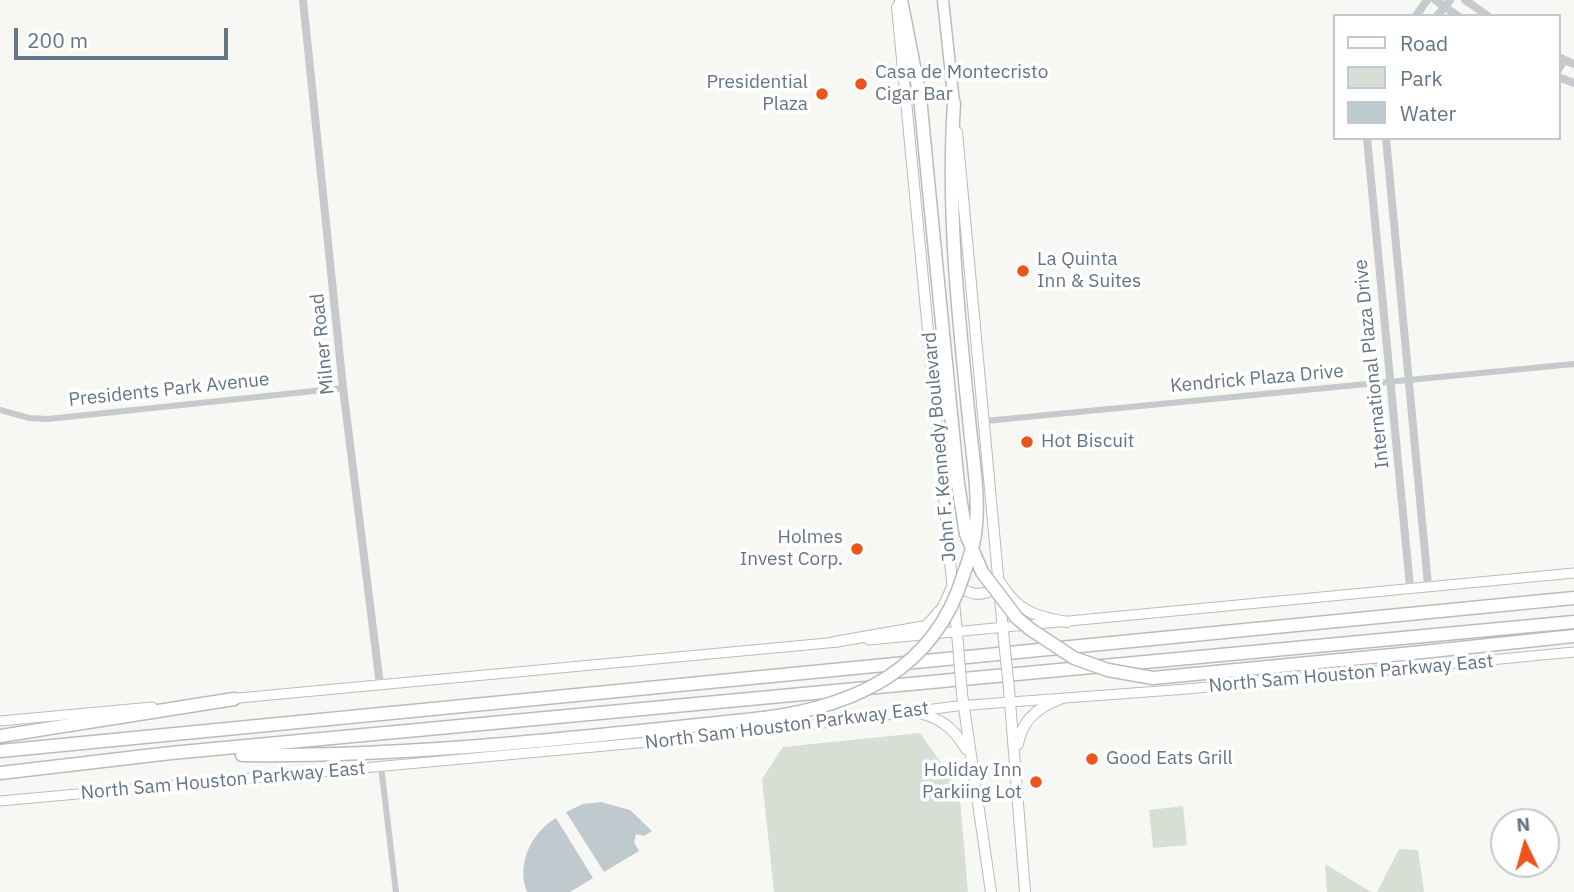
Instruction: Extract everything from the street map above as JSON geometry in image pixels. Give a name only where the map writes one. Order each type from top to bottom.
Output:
[{"type":"highway","points":[[899,0],[920,97],[958,484],[966,534],[982,572],[1017,618],[1081,661],[1108,670],[1153,677],[1574,636]]},
{"type":"highway","points":[[171,754],[311,755],[460,750],[764,718],[822,707],[860,695],[913,657],[938,630],[958,594],[975,537],[975,487],[953,251],[950,161],[954,103],[943,0]]},
{"type":"highway","points":[[0,751],[1574,598]]},
{"type":"highway","name":"North Sam Houston Parkway East","points":[[0,773],[171,754],[1574,622]]},
{"type":"highway","points":[[0,736],[234,699]]},
{"type":"main road","name":"John F. Kennedy Boulevard","points":[[899,0],[963,706],[968,754],[991,892]]},
{"type":"main road","points":[[954,103],[1016,755],[1025,892]]},
{"type":"main road","points":[[945,509],[953,532],[960,587],[968,593],[987,593],[993,590],[998,578]]},
{"type":"main road","points":[[0,721],[834,642],[957,638],[1003,629],[1067,622],[1428,585],[1574,573]]},
{"type":"main road","points":[[998,578],[1014,601],[1030,615],[1067,622]]},
{"type":"main road","points":[[834,642],[926,626],[943,607],[952,582]]},
{"type":"main road","name":"North Sam Houston Parkway East","points":[[0,801],[724,735],[963,706],[1010,704],[1574,652]]},
{"type":"main road","points":[[1016,755],[1020,731],[1027,721],[1047,704],[1060,699]]},
{"type":"main road","points":[[912,711],[935,717],[950,727],[968,754]]},
{"type":"street","name":"Milner Road","points":[[303,0],[343,388],[380,685]]},
{"type":"street","points":[[1434,0],[1447,3]]},
{"type":"street","points":[[1465,0],[1485,14]]},
{"type":"street","points":[[1561,58],[1574,64]]},
{"type":"street","name":"International Plaza Drive","points":[[1367,140],[1410,587]]},
{"type":"street","name":"International Plaza Drive","points":[[1386,140],[1428,585]]},
{"type":"street","points":[[1376,247],[1394,245]]},
{"type":"street","name":"Kendrick Plaza Drive","points":[[985,421],[1574,364]]},
{"type":"street","name":"Presidents Park Avenue","points":[[0,410],[29,418],[48,419],[343,388]]},
{"type":"street","points":[[382,766],[396,892]]},
{"type":"green space","points":[[920,733],[959,788],[968,892],[774,892],[762,779],[783,747]]},
{"type":"green space","points":[[1183,806],[1187,845],[1153,848],[1149,810]]},
{"type":"green space","points":[[1399,849],[1418,850],[1424,892],[1377,892]]},
{"type":"green space","points":[[1325,864],[1371,892],[1327,892]]},
{"type":"water","points":[[601,802],[630,810],[652,831],[644,836],[636,834],[634,842],[639,851],[604,872],[566,812],[583,804]]},
{"type":"water","points":[[556,818],[593,878],[570,892],[527,892],[523,871],[528,850],[539,832]]},
{"type":"place","name":"Casa de Montecristo Cigar Bar","points":[[861,84]]},
{"type":"place","name":"Presidential Plaza","points":[[822,94]]},
{"type":"place","name":"La Quinta Inn & Suites","points":[[1023,271]]},
{"type":"place","name":"Hot Biscuit","points":[[1027,442]]},
{"type":"place","name":"Holmes Invest Corp.","points":[[857,549]]},
{"type":"place","name":"Good Eats Grill","points":[[1092,759]]},
{"type":"place","name":"Holiday Inn Parkiing Lot","points":[[1036,782]]}]
